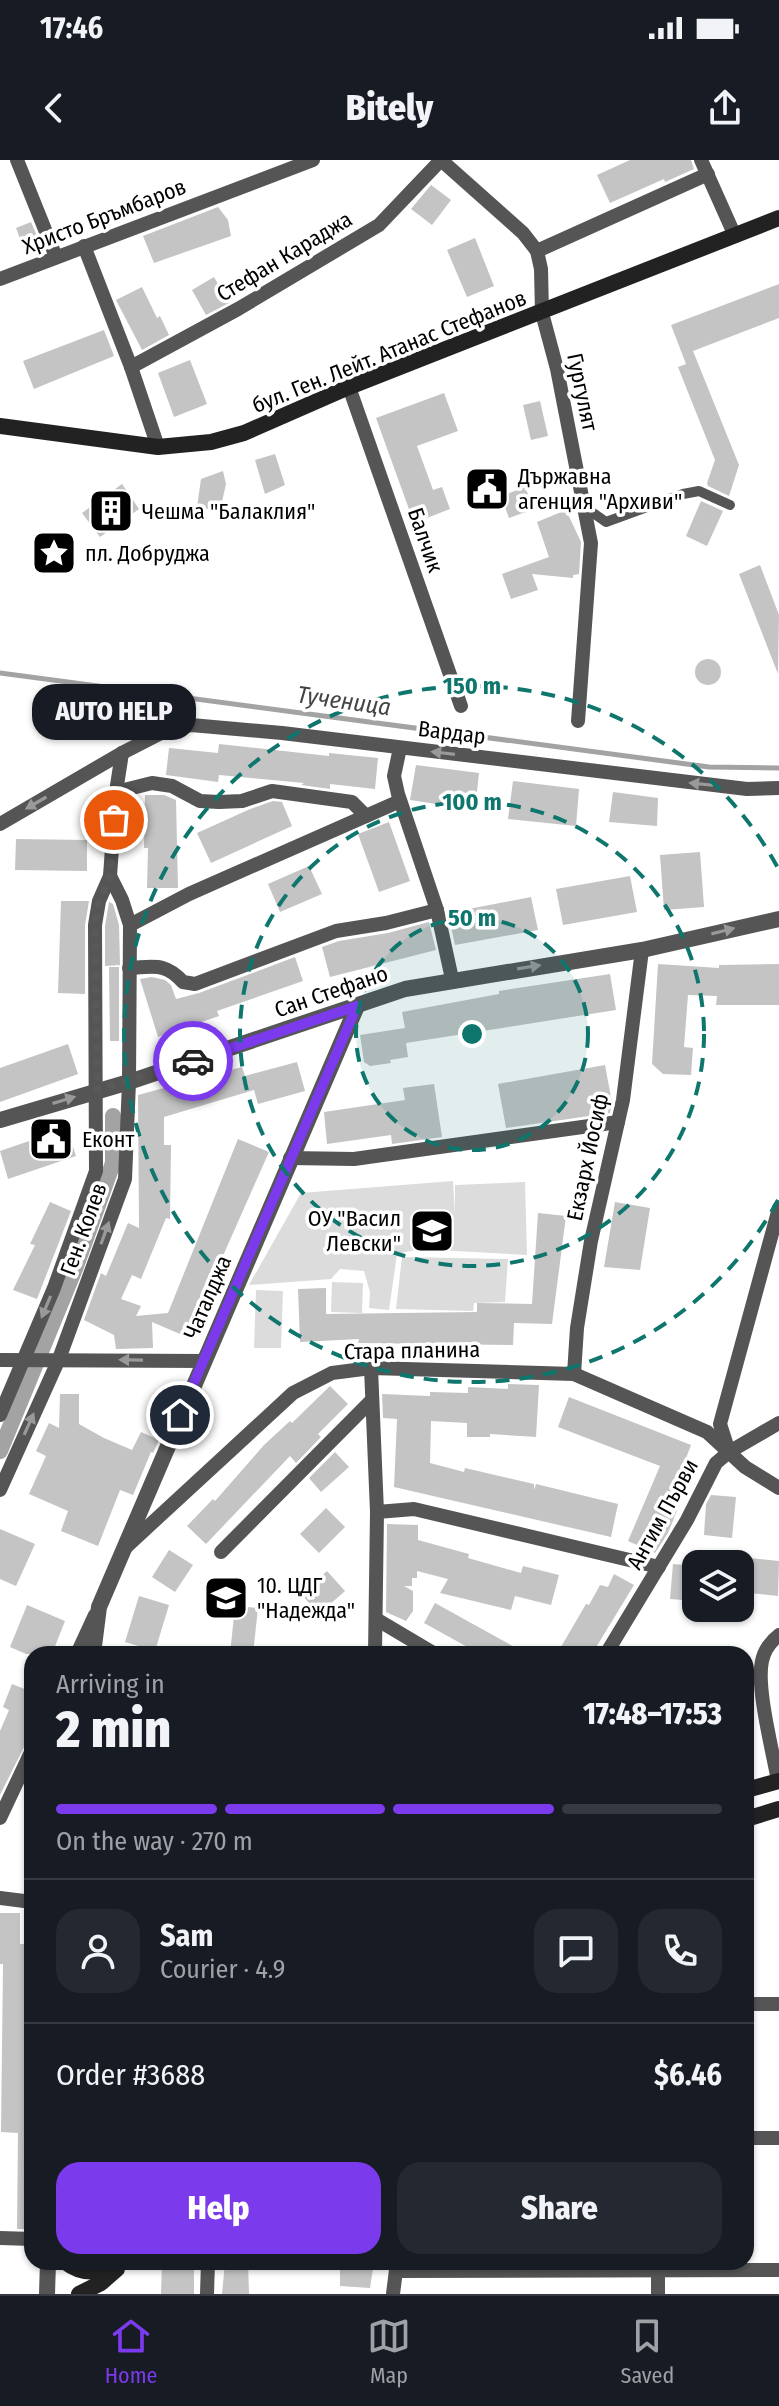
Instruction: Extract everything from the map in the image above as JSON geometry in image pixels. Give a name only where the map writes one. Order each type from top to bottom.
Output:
[{"type":"main road","name":"бул. Ген. Лейт. Атанас Стефанов","points":[[0,426],[158,447],[211,442],[244,433],[349,387],[779,218]]},
{"type":"main road","points":[[754,1788],[779,1781]]},
{"type":"main road","points":[[754,1817],[779,1809]]},
{"type":"main road","points":[[81,2270],[102,2270]]},
{"type":"main road","points":[[79,2294],[101,2283],[113,2270]]},
{"type":"street","points":[[17,160],[56,257]]},
{"type":"street","name":"Христо Бръмбаров","points":[[0,279],[313,160]]},
{"type":"street","points":[[441,160],[523,233],[537,251],[708,174]]},
{"type":"street","name":"Стефан Караджа","points":[[131,367],[238,309],[379,225],[441,160]]},
{"type":"street","points":[[701,160],[735,236]]},
{"type":"street","points":[[84,246],[158,447]]},
{"type":"street","name":"Гургулят","points":[[537,251],[541,269],[542,313],[586,508],[591,557],[578,721]]},
{"type":"street","name":"Балчик","points":[[349,387],[461,706]]},
{"type":"street","points":[[586,508],[606,522],[699,491],[730,505]]},
{"type":"street","name":"Вардар","points":[[0,824],[122,753],[161,733],[191,725],[747,789],[779,788]]},
{"type":"street","points":[[400,748],[394,776],[437,910],[452,979]]},
{"type":"street","name":"Ген. Колев","points":[[0,1415],[54,1288],[96,1171],[95,925],[99,901],[110,876],[122,753]]},
{"type":"street","points":[[116,792],[152,783],[172,786],[200,801],[219,802],[242,801],[272,791],[352,802],[366,816]]},
{"type":"street","points":[[130,925],[189,894],[400,801]]},
{"type":"street","name":"Ген. Колев","points":[[0,1490],[125,1179],[130,925],[110,876]]},
{"type":"street","points":[[129,968],[166,968],[183,982],[195,984],[336,931],[437,910]]},
{"type":"street","name":"Сан Стефано","points":[[0,1120],[129,1082],[405,989],[642,950],[779,919]]},
{"type":"street","name":"Екзарх Йосиф","points":[[574,1374],[577,1328],[591,1241],[618,1122],[642,950]]},
{"type":"street","name":"Чаталджа","points":[[81,1646],[357,1006]]},
{"type":"street","points":[[290,1158],[354,1159],[618,1122]]},
{"type":"street","name":"Антим Първи","points":[[611,1646],[687,1520],[716,1463],[729,1452],[720,1424],[779,1208]]},
{"type":"street","points":[[0,1360],[203,1361]]},
{"type":"street","points":[[371,1368],[377,1512],[375,1646]]},
{"type":"street","name":"Стара планина","points":[[123,1550],[293,1393],[332,1373],[371,1368],[574,1374],[707,1432],[745,1467],[779,1488]]},
{"type":"street","points":[[221,1552],[372,1400]]},
{"type":"street","points":[[729,1452],[779,1423]]},
{"type":"street","points":[[377,1512],[414,1509],[659,1567]]},
{"type":"street","name":"Чаталджа","points":[[94,1646],[99,1607]]},
{"type":"street","points":[[376,1619],[422,1646]]},
{"type":"street","points":[[779,1635],[771,1641],[762,1662],[763,1694],[779,1781]]},
{"type":"street","points":[[0,1818],[24,1767]]},
{"type":"street","points":[[0,1898],[24,1901]]},
{"type":"street","points":[[754,2004],[779,2004]]},
{"type":"street","points":[[754,2138],[779,2138]]},
{"type":"street","points":[[0,2238],[24,2239]]},
{"type":"street","points":[[754,2269],[779,2270]]},
{"type":"street","points":[[47,2294],[48,2270]]},
{"type":"street","points":[[207,2294],[208,2270]]},
{"type":"street","points":[[393,2294],[396,2270]]},
{"type":"street","points":[[658,2270],[658,2294]]},
{"type":"shaded area","points":[[453,1181],[455,1214],[455,1185],[525,1182],[527,1255],[419,1249],[397,1254],[389,1310],[369,1308],[370,1292],[364,1271],[340,1269],[331,1279],[249,1285],[301,1193]]},
{"type":"shaded area","points":[[402,1257],[508,1259],[505,1302],[474,1303],[473,1311],[396,1309]]},
{"type":"shaded area","points":[[332,1282],[363,1283],[362,1313],[331,1312]]},
{"type":"shaded area","points":[[256,1290],[283,1291],[281,1348],[254,1348]]},
{"type":"building","points":[[630,160],[691,160],[694,169],[610,203],[597,175]]},
{"type":"building","points":[[431,185],[451,200],[432,225],[411,209]]},
{"type":"building","points":[[218,207],[228,220],[231,236],[154,263],[143,236]]},
{"type":"building","points":[[31,222],[42,248],[26,255],[16,228]]},
{"type":"building","points":[[475,238],[494,286],[467,297],[447,250]]},
{"type":"building","points":[[214,277],[229,303],[206,315],[192,290]]},
{"type":"building","points":[[779,284],[779,318],[693,351],[739,465],[729,496],[708,486],[715,460],[678,367],[686,364],[671,325]]},
{"type":"building","points":[[142,287],[169,335],[142,350],[116,300]]},
{"type":"building","points":[[104,330],[114,356],[34,389],[23,361]]},
{"type":"building","points":[[190,360],[207,404],[174,417],[158,373]]},
{"type":"building","points":[[444,393],[458,431],[417,446],[433,490],[442,487],[450,509],[414,523],[376,418]]},
{"type":"building","points":[[540,401],[548,436],[531,440],[523,405]]},
{"type":"building","points":[[275,454],[285,485],[265,494],[255,460]]},
{"type":"building","points":[[223,471],[226,484],[220,511],[197,507],[201,479]]},
{"type":"building","points":[[478,482],[491,482],[498,505],[485,509]]},
{"type":"building","name":"Чешма \"Балаклия\"","points":[[122,484],[139,509],[100,537],[82,513]]},
{"type":"building","points":[[525,487],[534,509],[509,518],[501,496]]},
{"type":"building","points":[[701,501],[723,511],[707,546],[686,536]]},
{"type":"building","points":[[566,510],[581,542],[579,574],[573,575],[573,578],[532,574],[538,590],[511,599],[502,574],[549,557],[537,522]]},
{"type":"building","points":[[760,565],[779,615],[778,674],[739,574]]},
{"type":"building","points":[[708,659],[717,663],[721,672],[717,681],[708,685],[699,681],[695,672],[699,663]]},
{"type":"building","points":[[219,744],[378,758],[375,789],[330,784],[330,789],[301,785],[304,783],[219,775],[218,782],[166,775],[169,748],[218,753]]},
{"type":"building","points":[[416,765],[479,773],[475,810],[410,800]]},
{"type":"building","points":[[513,781],[579,789],[576,826],[508,819]]},
{"type":"building","points":[[613,792],[658,798],[657,826],[609,822]]},
{"type":"building","points":[[145,795],[164,795],[176,800],[178,888],[147,888]]},
{"type":"building","points":[[273,801],[282,802],[292,826],[211,863],[197,833]]},
{"type":"building","points":[[389,822],[410,881],[379,892],[358,834]]},
{"type":"building","points":[[16,839],[87,840],[87,871],[15,870]]},
{"type":"building","points":[[700,852],[704,907],[664,910],[660,855]]},
{"type":"building","points":[[309,866],[322,894],[280,912],[268,884]]},
{"type":"building","points":[[630,876],[637,912],[563,925],[556,889]]},
{"type":"building","points":[[531,897],[538,930],[455,945],[448,913]]},
{"type":"building","points":[[61,901],[89,901],[85,925],[85,994],[58,993]]},
{"type":"building","points":[[109,902],[113,904],[119,925],[120,965],[105,966],[105,926]]},
{"type":"building","points":[[429,922],[436,950],[330,977],[322,947]]},
{"type":"building","points":[[295,957],[303,981],[217,1011],[219,1016],[158,1037],[140,979],[152,977],[165,980],[171,985],[176,999]]},
{"type":"building","points":[[658,964],[719,968],[719,965],[779,964],[779,1005],[716,1005],[717,996],[688,995],[684,1047],[693,1048],[691,1075],[663,1074],[652,1064]]},
{"type":"building","points":[[109,967],[119,967],[119,1041],[110,1041]]},
{"type":"building","points":[[610,974],[616,1010],[406,1043],[408,1057],[370,1066],[364,1062],[360,1035],[405,1028],[402,1012],[499,994],[499,991]]},
{"type":"building","points":[[68,1044],[78,1074],[0,1102],[0,1068]]},
{"type":"building","points":[[297,1062],[305,1091],[258,1104],[254,1090],[164,1117],[164,1145],[171,1145],[170,1219],[166,1218],[141,1279],[132,1275],[121,1299],[141,1306],[136,1316],[168,1313],[238,1139],[269,1152],[187,1337],[152,1322],[153,1348],[116,1349],[114,1335],[84,1320],[101,1273],[106,1276],[128,1223],[139,1228],[138,1095],[242,1067],[245,1076]]},
{"type":"building","points":[[605,1065],[612,1103],[610,1113],[506,1128],[498,1084]]},
{"type":"building","points":[[434,1084],[442,1137],[392,1144],[391,1135],[327,1144],[324,1112],[405,1100],[403,1088]]},
{"type":"building","points":[[67,1128],[76,1156],[8,1179],[0,1151]]},
{"type":"building","points":[[50,1202],[71,1211],[37,1299],[13,1290],[35,1245],[30,1244]]},
{"type":"building","points":[[615,1202],[650,1208],[640,1270],[604,1267]]},
{"type":"building","points":[[538,1213],[566,1216],[552,1324],[514,1323],[513,1345],[358,1343],[359,1339],[300,1342],[298,1289],[326,1288],[326,1314],[477,1312],[477,1303],[532,1304]]},
{"type":"building","points":[[508,1384],[539,1385],[536,1437],[490,1434],[490,1437],[467,1437],[467,1423],[431,1421],[430,1463],[534,1484],[534,1490],[536,1484],[618,1504],[611,1537],[394,1487],[397,1419],[383,1418],[382,1394],[430,1396],[430,1392],[468,1393],[468,1387],[508,1389]]},
{"type":"building","points":[[330,1386],[348,1404],[318,1434],[321,1437],[296,1463],[290,1456],[206,1544],[187,1526],[213,1499],[215,1501],[264,1445]]},
{"type":"building","points":[[60,1394],[79,1394],[79,1424],[104,1438],[132,1450],[141,1432],[159,1440],[133,1495],[120,1490],[98,1546],[61,1531],[68,1511],[29,1494],[46,1456],[36,1451],[49,1423],[59,1428]]},
{"type":"building","points":[[569,1397],[691,1445],[675,1487],[685,1491],[668,1533],[655,1553],[628,1541],[660,1466],[558,1427]]},
{"type":"building","points":[[335,1452],[349,1467],[321,1492],[309,1478]]},
{"type":"building","points":[[711,1495],[736,1497],[732,1538],[704,1535],[706,1504]]},
{"type":"building","points":[[326,1508],[345,1527],[319,1553],[300,1534]]},
{"type":"building","points":[[387,1524],[418,1525],[418,1540],[469,1554],[468,1558],[521,1573],[523,1566],[559,1575],[551,1605],[515,1596],[511,1610],[440,1593],[448,1579],[417,1571],[417,1578],[412,1578],[412,1586],[404,1586],[413,1591],[413,1611],[406,1621],[386,1612]]},
{"type":"building","points":[[0,1529],[35,1544],[16,1586],[0,1579]]},
{"type":"building","points":[[169,1550],[193,1565],[175,1592],[152,1577]]},
{"type":"building","points":[[754,1558],[779,1561],[778,1596],[754,1593]]},
{"type":"building","points":[[673,1564],[682,1565],[682,1600],[670,1599]]},
{"type":"building","points":[[327,1571],[345,1591],[319,1614],[301,1594]]},
{"type":"building","points":[[614,1574],[634,1585],[597,1646],[562,1646],[600,1585],[608,1587]]},
{"type":"building","points":[[139,1596],[169,1605],[157,1646],[125,1642]]},
{"type":"building","points":[[435,1603],[513,1646],[466,1646],[424,1623]]},
{"type":"building","points":[[27,1605],[65,1621],[55,1646],[24,1646],[24,1653],[10,1647]]},
{"type":"building","name":"10. ЦДГ \"Надежда\"","points":[[235,1606],[258,1608],[254,1646],[231,1646]]},
{"type":"building","points":[[12,1684],[24,1689],[24,1747],[0,1795],[0,1731],[9,1710],[3,1707]]},
{"type":"building","points":[[0,1913],[20,1913],[20,1944],[24,1944],[24,2229],[17,2229],[18,2133],[1,2132],[3,1964],[0,1964]]},
{"type":"building","points":[[162,2270],[194,2270],[194,2294],[161,2294]]},
{"type":"building","points":[[224,2270],[248,2270],[249,2294],[222,2294]]},
{"type":"building","points":[[340,2270],[373,2270],[370,2288],[340,2286]]},
{"type":"waterway","name":"Тученица","points":[[0,673],[709,767],[779,768]]},
{"type":"waterway","points":[[0,1451],[75,1269],[113,1163],[113,1116]]},
{"type":"way so far","points":[[114,820],[110,876],[99,901],[95,925],[97,1090],[193,1061]]},
{"type":"place","name":"Държавна агенция \"Архиви\"","points":[[487,489]]},
{"type":"place","name":"Чешма \"Балаклия\"","points":[[111,511]]},
{"type":"place","name":"пл. Добруджа","points":[[54,553]]},
{"type":"place","name":"AUTO HELP","points":[[114,820]]},
{"type":"place","name":"Еконт","points":[[51,1139]]},
{"type":"place","name":"ОУ \"Васил Левски\"","points":[[432,1231]]},
{"type":"place","name":"10. ЦДГ \"Надежда\"","points":[[226,1598]]},
{"type":"route","points":[[180,1415],[357,1006],[193,1061]]}]
